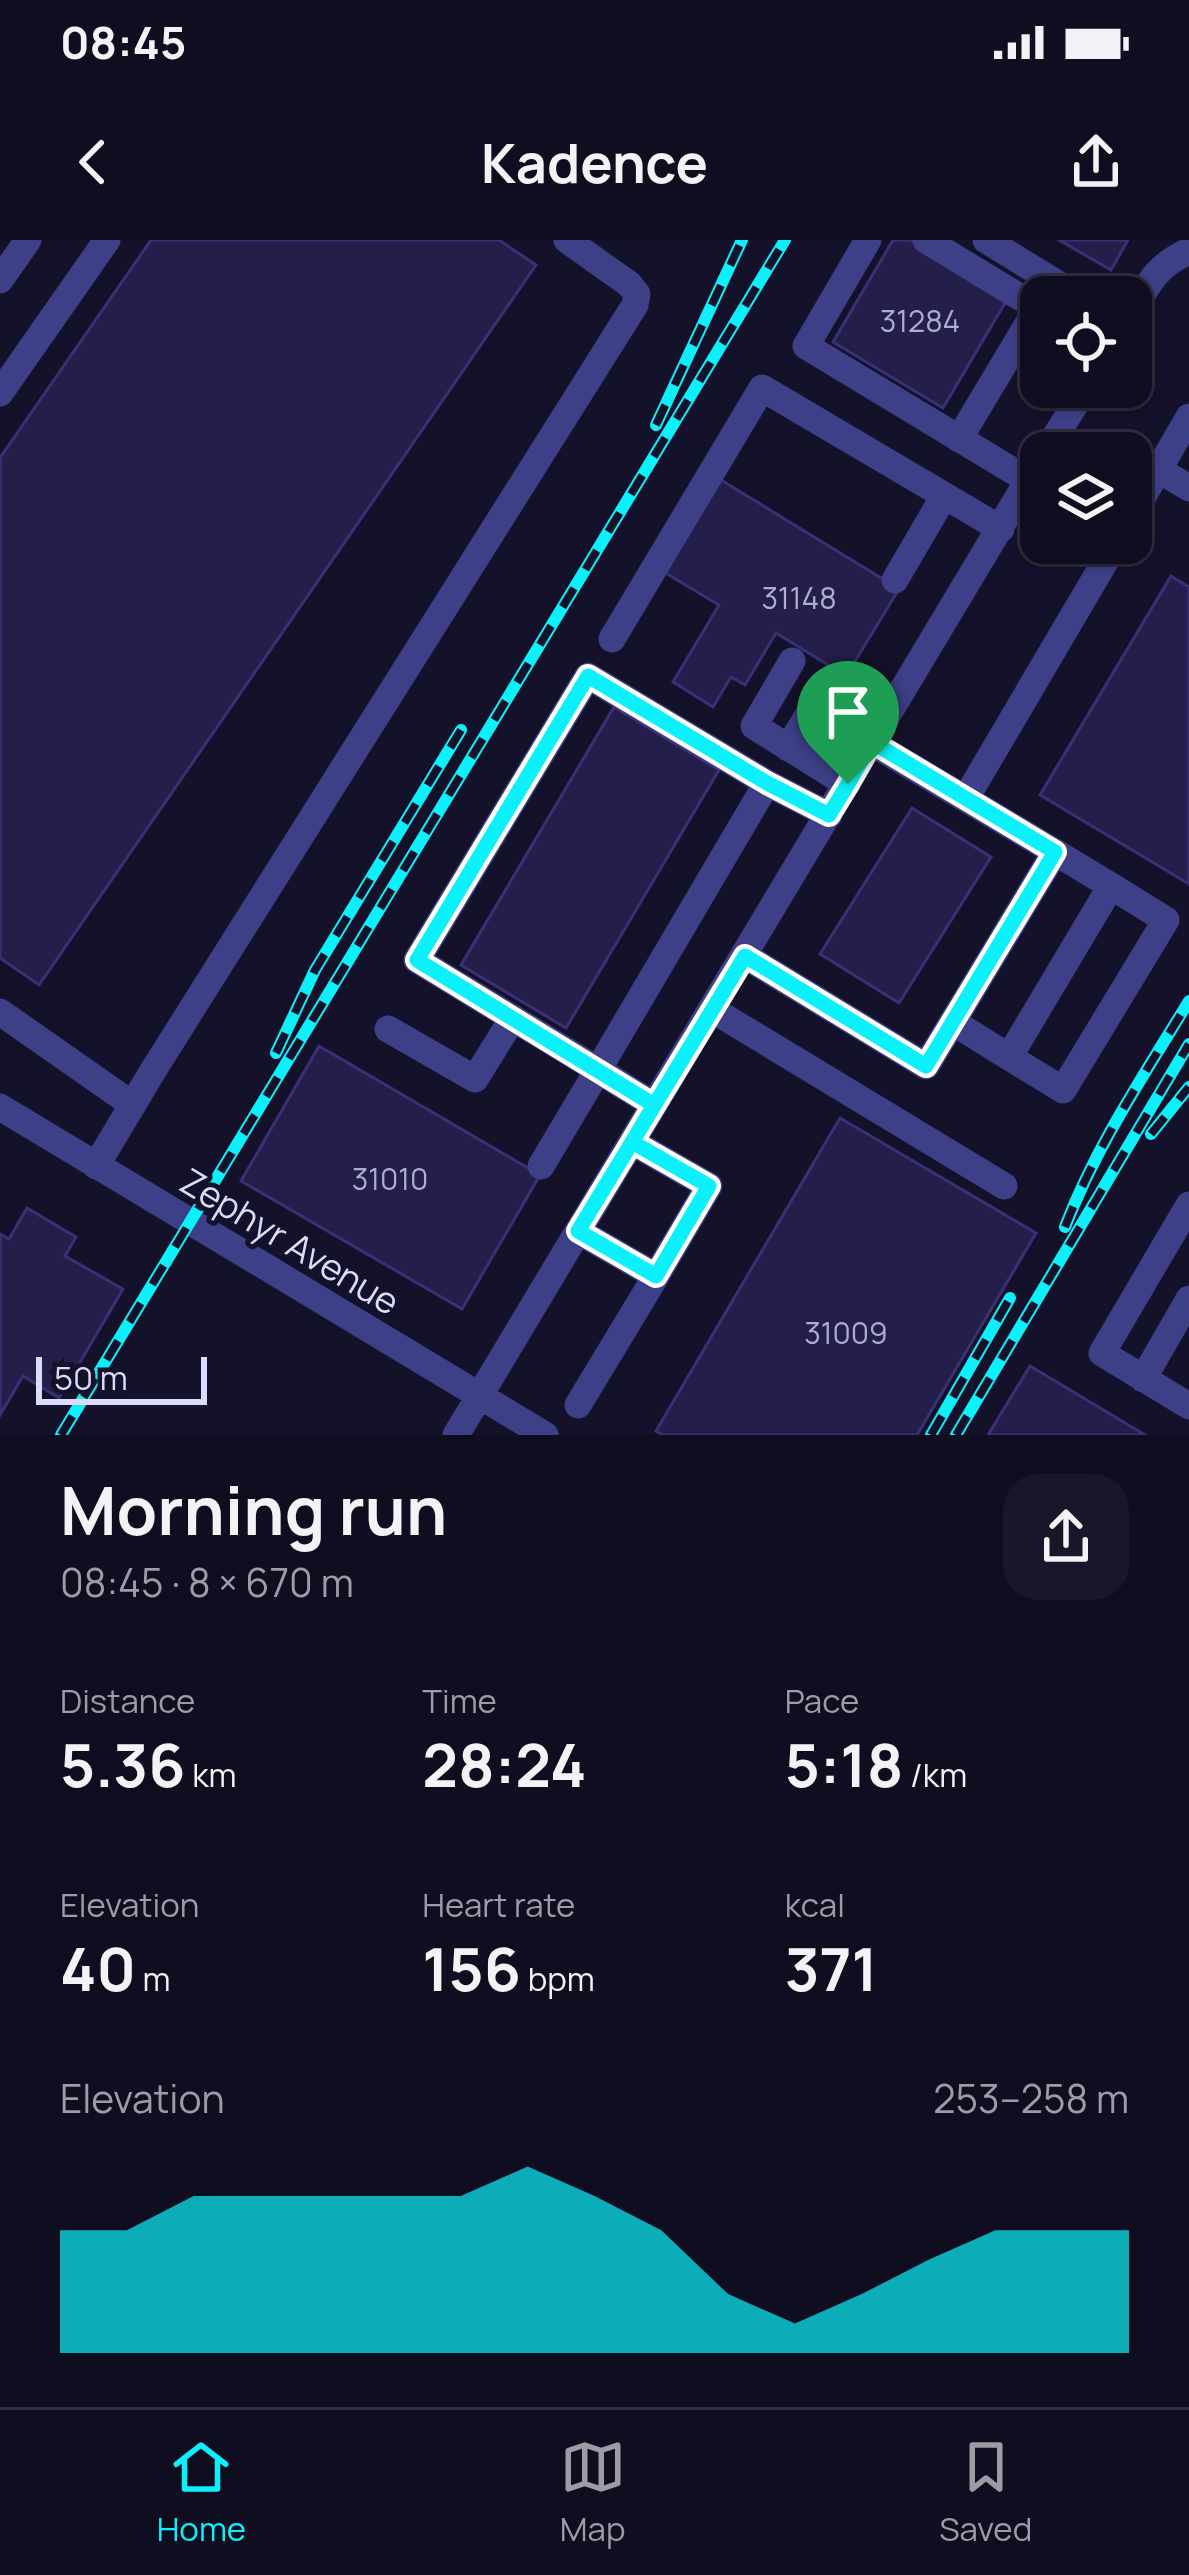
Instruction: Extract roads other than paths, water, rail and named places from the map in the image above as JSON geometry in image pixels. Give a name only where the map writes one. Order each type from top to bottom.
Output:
[{"type":"street","points":[[0,280],[28,240]]},
{"type":"street","points":[[0,393],[106,240]]},
{"type":"street","points":[[97,1166],[635,305],[637,294],[629,284],[568,240]]},
{"type":"street","points":[[868,240],[806,346],[959,439],[1020,458]]},
{"type":"street","points":[[926,240],[1020,287]]},
{"type":"street","points":[[986,240],[1021,276]]},
{"type":"street","points":[[1152,283],[1167,261],[1189,251]]},
{"type":"street","points":[[959,439],[1020,337]]},
{"type":"street","points":[[612,639],[762,388],[944,496],[1020,522]]},
{"type":"street","points":[[1152,482],[1189,417]]},
{"type":"street","points":[[1159,470],[1189,488]]},
{"type":"street","points":[[895,580],[944,496]]},
{"type":"street","points":[[456,1435],[1020,496]]},
{"type":"street","points":[[966,798],[1104,564]]},
{"type":"street","points":[[792,661],[754,726],[848,784]]},
{"type":"street","points":[[654,1105],[417,960],[588,676],[829,815]]},
{"type":"street","points":[[788,748],[829,682]]},
{"type":"street","points":[[872,742],[1166,920],[1063,1090],[953,1022]]},
{"type":"street","points":[[542,1166],[767,783]]},
{"type":"street","points":[[745,956],[926,1066],[1055,852]]},
{"type":"street","points":[[1009,1057],[1111,886]]},
{"type":"street","points":[[713,1010],[1004,1186]]},
{"type":"street","points":[[0,1012],[133,1105]]},
{"type":"street","points":[[388,1029],[475,1079],[513,1018]]},
{"type":"street","name":"Zephyr Avenue","points":[[0,1107],[545,1435]]},
{"type":"street","points":[[578,1406],[709,1186],[632,1142]]},
{"type":"street","points":[[1189,1204],[1102,1353],[1189,1406]]},
{"type":"street","points":[[578,1231],[656,1276]]},
{"type":"street","points":[[1143,1379],[1189,1299]]},
{"type":"railway","points":[[656,425],[742,240]]},
{"type":"railway","points":[[61,1435],[785,240]]},
{"type":"railway","points":[[276,1053],[315,970],[461,730]]},
{"type":"railway","points":[[1065,1227],[1106,1139],[1189,1001]]},
{"type":"railway","points":[[956,1435],[1189,1044]]},
{"type":"railway","points":[[1151,1134],[1189,1087]]},
{"type":"railway","points":[[931,1435],[1010,1298]]}]
